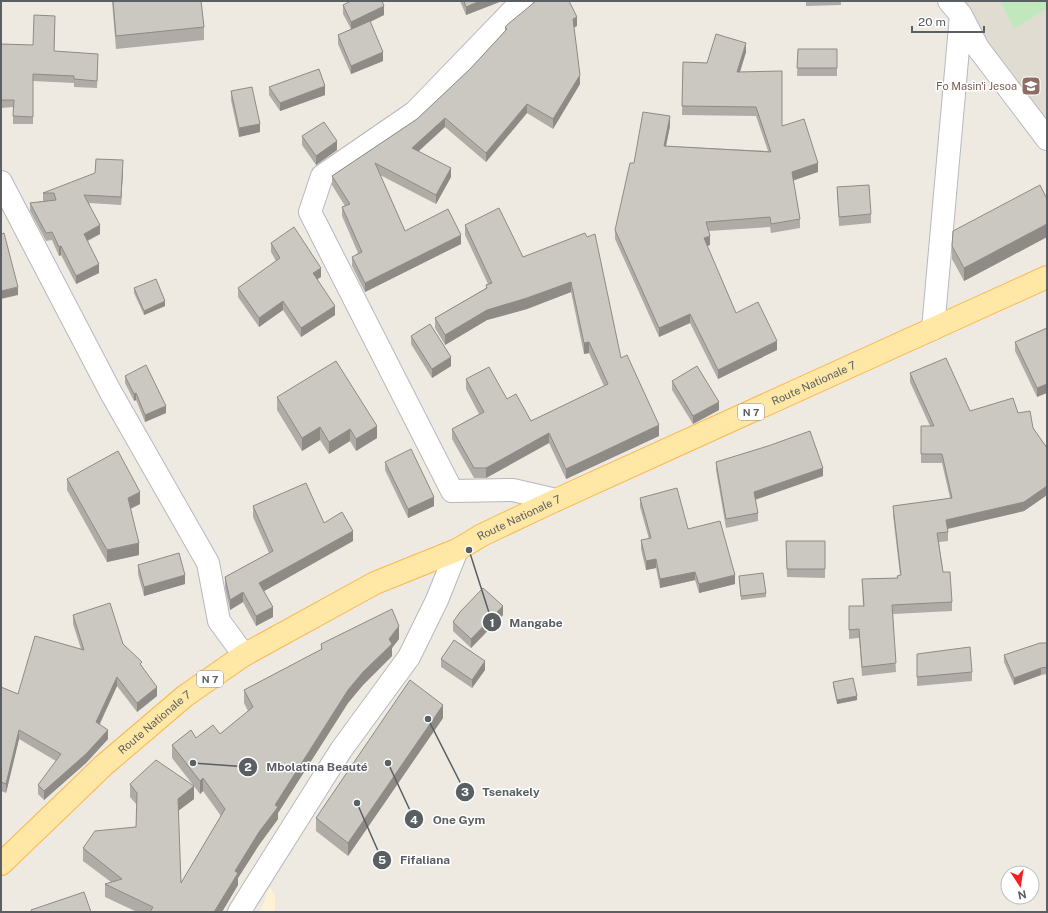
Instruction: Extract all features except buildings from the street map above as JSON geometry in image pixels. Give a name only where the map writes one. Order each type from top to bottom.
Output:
[{"type":"main road","name":"Route Nationale 7","points":[[1,864],[104,765],[185,696],[244,655],[375,583],[457,550],[482,535],[556,500],[1047,277]]},
{"type":"street","points":[[522,1],[415,112],[322,176],[310,212],[452,491],[513,490],[556,500]]},
{"type":"street","points":[[955,8],[978,48],[1047,139]]},
{"type":"street","points":[[933,329],[955,8]]},
{"type":"street","points":[[1,182],[110,391],[208,563],[219,621],[244,655]]},
{"type":"street","points":[[239,912],[341,750],[408,657],[437,600],[457,550]]},
{"type":"shaded area","name":"Fo Masin'i Jesoa","points":[[960,1],[1047,1],[1047,127],[982,44]]},
{"type":"shaded area","points":[[270,887],[275,896],[275,912],[260,912]]},
{"type":"green space","points":[[1000,1],[1047,1],[1047,8],[1014,29]]},
{"type":"place","name":"Fo Masin'i Jesoa","points":[[1031,86]]},
{"type":"place","name":"Mangabe","points":[[469,550]]},
{"type":"place","name":"Tsenakely","points":[[428,719]]},
{"type":"place","name":"Mbolatina Beauté","points":[[193,763]]},
{"type":"place","name":"One Gym","points":[[388,763]]},
{"type":"place","name":"Fifaliana","points":[[357,803]]}]
